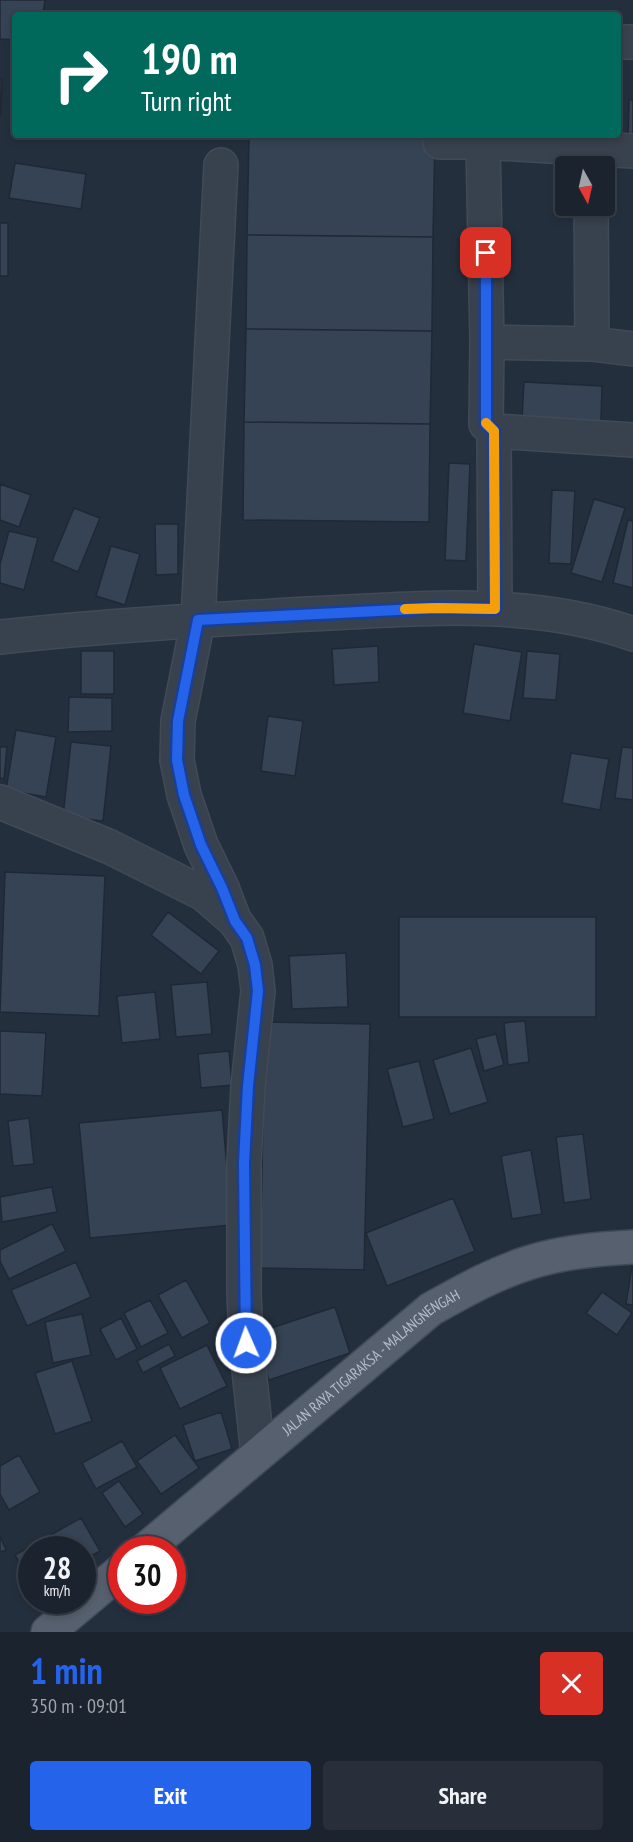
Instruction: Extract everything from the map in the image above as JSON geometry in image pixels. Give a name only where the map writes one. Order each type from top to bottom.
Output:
[{"type":"main road","name":"JALAN RAYA TIGARAKSA - MALANGNENGAH","points":[[161,1536],[431,1309],[468,1288],[528,1263],[578,1251],[633,1247]]},
{"type":"main road","points":[[48,1632],[108,1582]]},
{"type":"street","points":[[440,142],[483,142],[633,151]]},
{"type":"street","points":[[483,142],[487,342],[486,424],[494,431],[633,440]]},
{"type":"street","points":[[221,165],[198,620],[178,721],[177,760],[184,795],[201,845],[235,921],[247,938],[255,965],[258,991],[248,1086],[244,1163],[246,1343],[258,1454]]},
{"type":"street","points":[[591,216],[592,344]]},
{"type":"street","points":[[487,342],[592,344],[633,349]]},
{"type":"street","points":[[494,431],[495,609]]},
{"type":"street","points":[[0,637],[198,620],[437,608],[535,611],[633,634]]},
{"type":"street","points":[[0,802],[110,847],[204,894],[235,921]]},
{"type":"building","points":[[0,0],[45,0],[43,12],[12,12],[12,40],[0,39]]},
{"type":"building","points":[[0,79],[2,79],[1,115],[0,114]]},
{"type":"building","points":[[629,100],[633,100],[633,138],[628,137]]},
{"type":"building","points":[[249,138],[435,138],[433,237],[247,235]]},
{"type":"building","points":[[15,163],[86,174],[81,209],[9,198]]},
{"type":"building","points":[[0,223],[8,223],[8,276],[0,276]]},
{"type":"building","points":[[247,235],[433,237],[432,331],[246,329]]},
{"type":"building","points":[[246,329],[432,331],[430,424],[244,422]]},
{"type":"building","points":[[524,382],[602,386],[601,421],[522,417]]},
{"type":"building","points":[[244,422],[430,424],[429,522],[243,520]]},
{"type":"building","points":[[449,463],[470,464],[466,561],[445,560]]},
{"type":"building","points":[[0,484],[31,495],[19,527],[0,520]]},
{"type":"building","points":[[552,490],[575,491],[571,564],[549,563]]},
{"type":"building","points":[[594,499],[625,508],[602,582],[571,573]]},
{"type":"building","points":[[74,508],[100,518],[78,572],[52,561]]},
{"type":"building","points":[[628,520],[633,521],[633,588],[613,583]]},
{"type":"building","points":[[155,524],[178,524],[178,574],[156,575]]},
{"type":"building","points":[[9,531],[38,538],[24,590],[0,583],[0,564]]},
{"type":"building","points":[[111,546],[140,554],[125,605],[96,596]]},
{"type":"building","points":[[474,644],[522,652],[510,721],[463,713]]},
{"type":"building","points":[[378,646],[379,682],[334,685],[332,649]]},
{"type":"building","points":[[81,651],[114,651],[114,694],[81,694]]},
{"type":"building","points":[[527,651],[560,654],[556,700],[523,698]]},
{"type":"building","points":[[69,697],[112,698],[112,731],[68,732]]},
{"type":"building","points":[[268,716],[303,721],[295,776],[261,771]]},
{"type":"building","points":[[16,730],[56,737],[46,797],[6,790]]},
{"type":"building","points":[[71,742],[111,746],[103,821],[63,817]]},
{"type":"building","points":[[0,747],[7,747],[4,779],[0,778]]},
{"type":"building","points":[[622,747],[633,748],[633,800],[615,798]]},
{"type":"building","points":[[571,753],[609,759],[600,810],[562,803]]},
{"type":"building","points":[[5,872],[105,876],[99,1016],[0,1012]]},
{"type":"building","points":[[168,912],[219,951],[201,974],[151,935]]},
{"type":"building","points":[[399,917],[596,917],[596,1017],[399,1017]]},
{"type":"building","points":[[346,953],[348,1007],[292,1009],[289,956]]},
{"type":"building","points":[[207,982],[212,1034],[176,1037],[171,985]]},
{"type":"building","points":[[155,992],[160,1039],[122,1043],[117,996]]},
{"type":"building","points":[[525,1021],[529,1062],[508,1065],[504,1023]]},
{"type":"building","points":[[265,1022],[370,1024],[364,1270],[260,1268]]},
{"type":"building","points":[[0,1031],[46,1033],[42,1096],[0,1094]]},
{"type":"building","points":[[496,1034],[504,1065],[484,1071],[476,1039]]},
{"type":"building","points":[[471,1048],[488,1102],[450,1114],[433,1060]]},
{"type":"building","points":[[229,1051],[232,1085],[201,1088],[198,1054]]},
{"type":"building","points":[[419,1061],[434,1119],[403,1127],[387,1069]]},
{"type":"building","points":[[222,1110],[232,1225],[90,1238],[79,1123]]},
{"type":"building","points":[[29,1118],[34,1164],[13,1166],[8,1121]]},
{"type":"building","points":[[583,1134],[591,1199],[564,1203],[556,1137]]},
{"type":"building","points":[[531,1150],[542,1214],[512,1219],[501,1156]]},
{"type":"building","points":[[52,1187],[57,1212],[2,1222],[0,1197]]},
{"type":"building","points":[[453,1198],[475,1251],[387,1286],[366,1233]]},
{"type":"building","points":[[52,1224],[66,1251],[9,1279],[0,1261],[0,1250]]},
{"type":"building","points":[[76,1262],[91,1297],[27,1326],[11,1290]]},
{"type":"building","points":[[633,1267],[633,1305],[626,1304]]},
{"type":"building","points":[[186,1280],[210,1323],[182,1338],[158,1295]]},
{"type":"building","points":[[602,1292],[632,1313],[617,1335],[586,1313]]},
{"type":"building","points":[[150,1300],[168,1333],[141,1347],[124,1313]]},
{"type":"building","points":[[335,1307],[350,1353],[269,1380],[253,1334]]},
{"type":"building","points":[[82,1314],[91,1355],[53,1363],[45,1322]]},
{"type":"building","points":[[121,1318],[137,1349],[116,1360],[100,1329]]},
{"type":"building","points":[[169,1344],[175,1356],[143,1373],[137,1361]]},
{"type":"building","points":[[207,1345],[227,1386],[180,1409],[160,1368]]},
{"type":"building","points":[[72,1361],[92,1421],[55,1434],[35,1373]]},
{"type":"building","points":[[221,1412],[232,1449],[195,1461],[183,1425]]},
{"type":"building","points":[[175,1435],[199,1468],[161,1494],[137,1461]]},
{"type":"building","points":[[122,1441],[137,1467],[96,1489],[82,1463]]},
{"type":"building","points":[[19,1455],[40,1492],[9,1510],[0,1494],[0,1466]]},
{"type":"building","points":[[119,1481],[143,1514],[125,1527],[102,1493]]},
{"type":"building","points":[[81,1518],[91,1536],[49,1536]]},
{"type":"building","points":[[0,1536],[6,1550],[0,1552]]},
{"type":"slow traffic","points":[[405,609],[495,609],[494,431],[486,423]]},
{"type":"route","points":[[246,1343],[244,1163],[248,1086],[258,991],[255,965],[247,938],[235,921],[201,845],[184,795],[177,760],[178,721],[193,642],[198,620],[437,608],[495,609],[494,431],[486,424],[486,253]]}]
